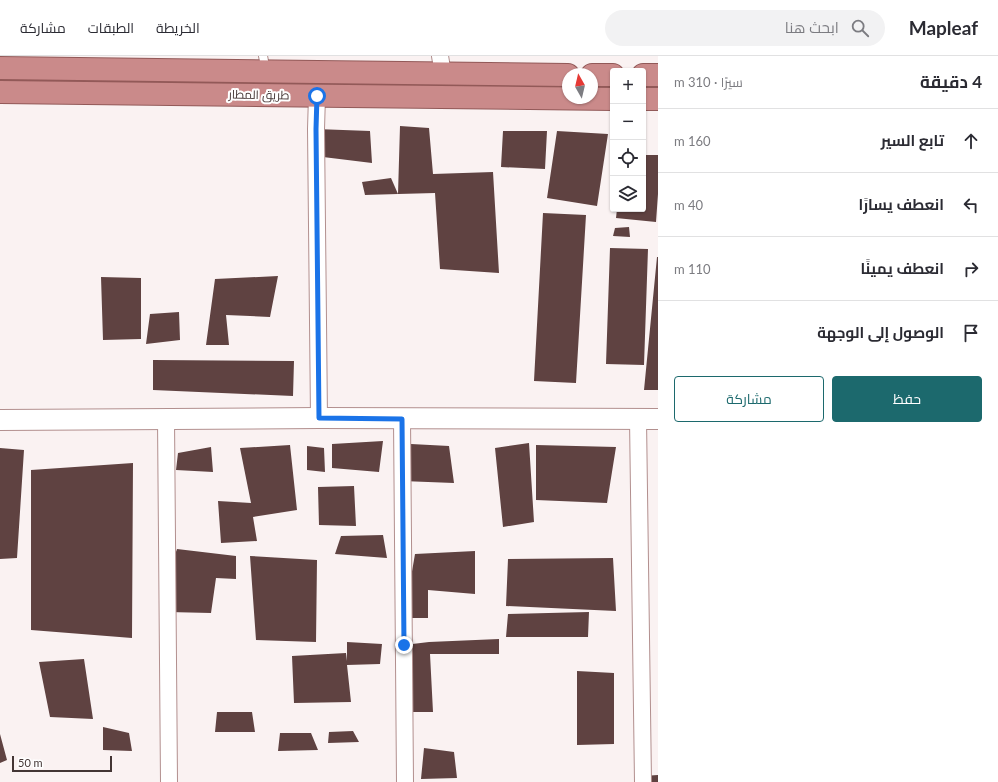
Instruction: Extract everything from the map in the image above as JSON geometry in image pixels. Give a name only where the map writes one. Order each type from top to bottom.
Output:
[{"type":"highway","name":"طريق المطار","points":[[0,68],[28,62],[165,70],[264,64],[441,65],[562,75]]},
{"type":"highway","points":[[165,70],[168,94]]},
{"type":"highway","points":[[598,75],[610,75]]},
{"type":"highway","points":[[646,75],[658,75]]},
{"type":"highway","name":"طريق المطار","points":[[0,92],[610,98]]},
{"type":"highway","points":[[646,99],[658,99]]},
{"type":"street","points":[[317,96],[316,129],[319,418]]},
{"type":"street","points":[[0,420],[319,418],[658,419]]},
{"type":"street","points":[[166,419],[169,782]]},
{"type":"street","points":[[402,419],[406,782]]},
{"type":"street","points":[[638,419],[643,782]]},
{"type":"building","points":[[400,126],[429,128],[433,174],[493,172],[499,273],[440,269],[435,193],[398,194]]},
{"type":"building","points":[[316,129],[370,131],[372,163],[323,157]]},
{"type":"building","points":[[503,131],[547,131],[545,169],[501,167]]},
{"type":"building","points":[[557,131],[608,134],[597,206],[547,198]]},
{"type":"building","points":[[646,155],[658,155],[656,222],[616,218],[617,212],[646,212]]},
{"type":"building","points":[[391,178],[398,194],[365,195],[362,182]]},
{"type":"building","points":[[543,213],[586,215],[576,383],[534,381]]},
{"type":"building","points":[[629,227],[630,237],[613,236],[615,228]]},
{"type":"building","points":[[610,248],[648,249],[644,365],[606,364]]},
{"type":"building","points":[[657,257],[658,390],[644,390]]},
{"type":"building","points":[[278,276],[270,317],[226,315],[229,345],[206,345],[215,279]]},
{"type":"building","points":[[101,277],[141,278],[141,339],[103,340]]},
{"type":"building","points":[[179,312],[180,340],[146,344],[150,314]]},
{"type":"building","points":[[153,360],[294,361],[293,396],[153,390]]},
{"type":"building","points":[[383,441],[379,472],[332,468],[332,444]]},
{"type":"building","points":[[529,443],[534,522],[503,527],[495,448]]},
{"type":"building","points":[[411,444],[449,446],[454,483],[402,481]]},
{"type":"building","points":[[290,445],[297,510],[253,517],[257,541],[221,543],[218,501],[251,503],[240,448]]},
{"type":"building","points":[[536,445],[616,447],[607,503],[536,500]]},
{"type":"building","points":[[307,446],[324,448],[325,472],[307,470]]},
{"type":"building","points":[[211,447],[213,472],[176,470],[178,453]]},
{"type":"building","points":[[0,448],[24,450],[17,558],[0,559]]},
{"type":"building","points":[[133,463],[132,638],[31,630],[31,470]]},
{"type":"building","points":[[354,486],[356,526],[319,525],[318,487]]},
{"type":"building","points":[[383,535],[387,558],[335,554],[341,536]]},
{"type":"building","points":[[177,549],[236,556],[236,579],[216,578],[211,613],[168,612],[168,575]]},
{"type":"building","points":[[475,551],[475,594],[428,590],[428,618],[404,618],[415,554]]},
{"type":"building","points":[[250,556],[317,560],[316,642],[256,640]]},
{"type":"building","points":[[613,558],[616,611],[506,606],[508,559]]},
{"type":"building","points":[[589,612],[588,637],[506,637],[508,614]]},
{"type":"building","points":[[499,639],[499,654],[430,654],[433,712],[405,712],[404,645],[429,642]]},
{"type":"building","points":[[347,642],[382,644],[380,664],[347,665],[351,702],[294,703],[292,656],[346,653],[347,661]]},
{"type":"building","points":[[84,659],[93,719],[50,717],[39,662]]},
{"type":"building","points":[[577,671],[614,673],[614,744],[577,745]]},
{"type":"building","points":[[217,712],[252,712],[255,732],[215,732]]},
{"type":"building","points":[[103,727],[129,733],[132,751],[103,750]]},
{"type":"building","points":[[353,731],[359,742],[328,743],[329,732]]},
{"type":"building","points":[[280,733],[311,733],[318,750],[278,751]]},
{"type":"building","points":[[0,734],[7,760],[0,763]]},
{"type":"building","points":[[424,748],[454,752],[457,778],[421,779]]},
{"type":"building","points":[[658,775],[658,782],[643,782],[642,776]]},
{"type":"route","points":[[317,96],[316,129],[319,418],[402,419],[404,645]]}]
